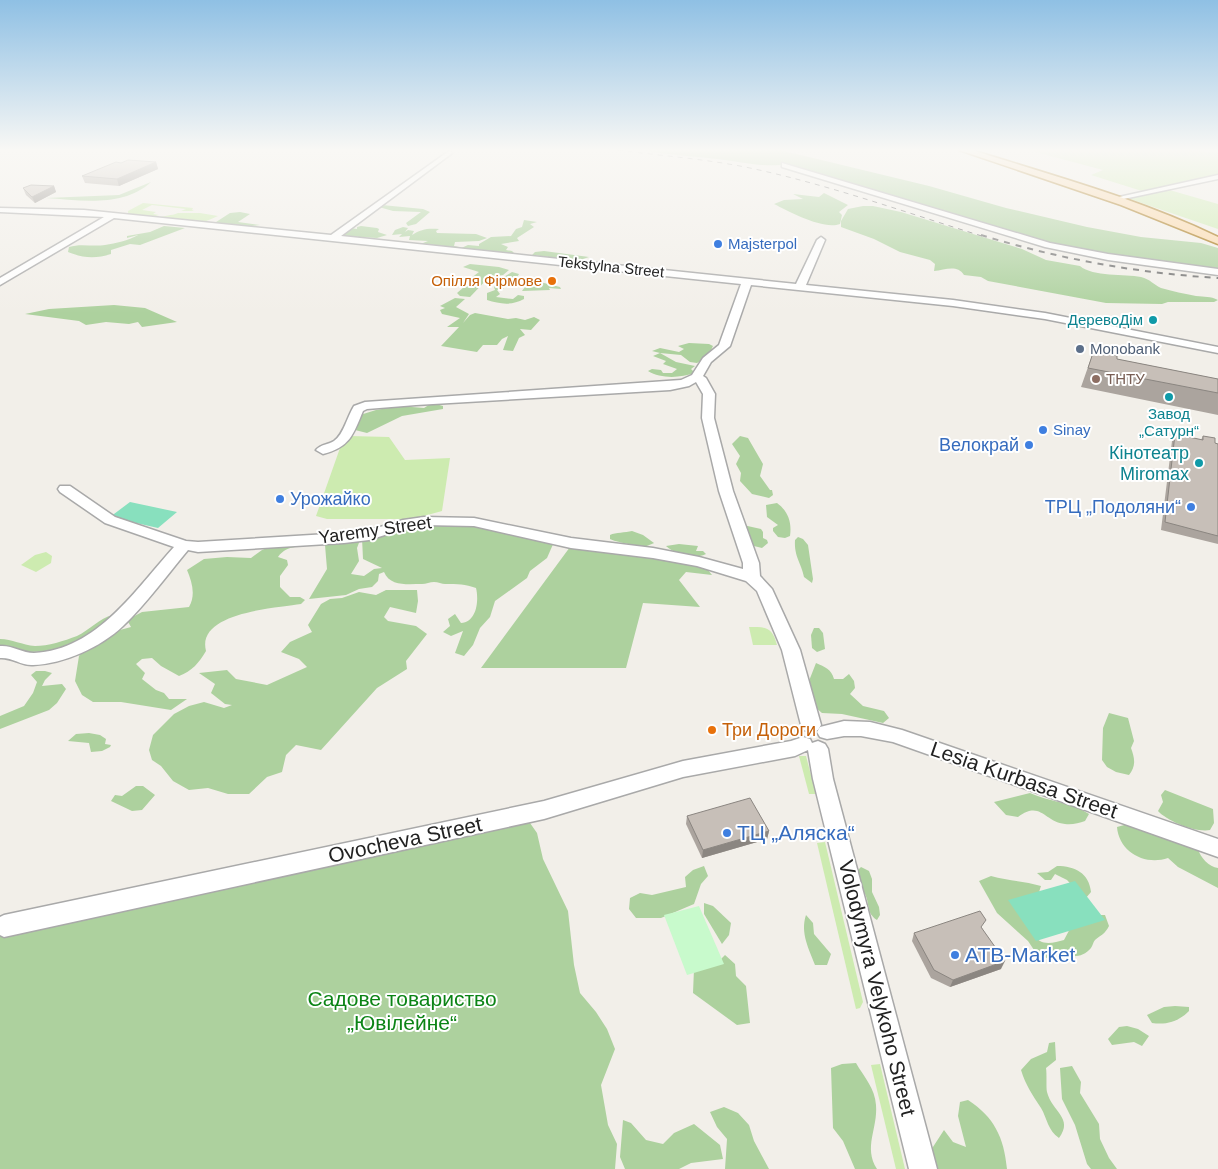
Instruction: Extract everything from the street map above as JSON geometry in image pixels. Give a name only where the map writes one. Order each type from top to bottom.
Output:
[{"type":"main road","points":[[1129,205],[1192,228],[1218,241]]},
{"type":"street","points":[[333,238],[379,205]]},
{"type":"street","points":[[915,205],[1048,245],[1108,257],[1218,272]]},
{"type":"street","name":"Tekstylna Street","points":[[0,210],[72,211],[800,286],[1024,312],[1218,350]]},
{"type":"street","points":[[0,282],[113,215]]},
{"type":"street","points":[[800,286],[820,240]]},
{"type":"street","points":[[323,450],[339,444],[350,430],[358,409],[365,406],[416,401],[670,386],[685,383],[696,377],[707,360],[724,346],[747,281]]},
{"type":"street","points":[[696,377],[702,381],[709,394],[708,418],[726,491],[751,564],[752,577]]},
{"type":"street","name":"Yaremy Street","points":[[65,489],[110,520],[184,545],[198,547],[344,538],[370,535],[408,523],[474,522],[571,543],[653,553],[699,562],[752,577]]},
{"type":"street","points":[[0,652],[8,651],[31,660],[55,655],[107,630],[117,622],[184,545]]},
{"type":"street","name":"Volodymyra Velykoho Street","points":[[752,577],[764,588],[796,664],[815,738],[823,779],[923,1169]]},
{"type":"street","name":"Lesia Kurbasa Street","points":[[815,738],[843,728],[896,735],[1218,848]]},
{"type":"street","name":"Ovocheva Street","points":[[4,926],[544,810],[683,769],[795,748],[815,738]]},
{"type":"green space","points":[[140,205],[159,205],[193,208],[192,210],[194,211],[181,211],[186,209],[152,205],[142,210],[156,212],[153,214],[159,215],[152,217],[128,215],[128,211]]},
{"type":"green space","points":[[382,205],[423,209],[430,212],[416,224],[408,226],[406,223],[421,212],[393,211],[379,207]]},
{"type":"green space","points":[[775,205],[848,205],[839,212],[842,215],[840,224],[825,225]]},
{"type":"green space","points":[[912,205],[994,205],[1087,227],[1141,237],[1201,243],[1218,248],[1218,270],[1110,257],[1067,249],[1013,236]]},
{"type":"green space","points":[[1146,205],[1218,205],[1218,229]]},
{"type":"green space","points":[[873,206],[901,212],[1022,249],[1046,260],[1080,266],[1086,270],[1101,274],[1141,277],[1161,288],[1218,300],[1214,302],[1168,302],[1162,304],[1106,303],[988,281],[981,277],[964,275],[954,269],[934,271],[935,264],[930,260],[900,252],[874,239],[841,227],[841,221],[848,209]]},
{"type":"green space","points":[[178,213],[200,213],[218,216],[202,223],[158,218]]},
{"type":"green space","points":[[230,213],[250,214],[238,222],[260,225],[243,227],[213,224]]},
{"type":"green space","points":[[524,220],[537,222],[530,224],[534,227],[517,238],[519,241],[501,244],[508,247],[506,250],[512,251],[515,254],[459,249],[468,245],[479,246],[479,244],[491,237],[511,236],[516,229],[522,227]]},
{"type":"green space","points":[[164,226],[185,228],[140,245],[130,244],[111,250],[111,254],[105,256],[79,256],[68,252],[69,247],[118,243],[138,235],[127,238],[127,236],[150,232]]},
{"type":"green space","points":[[357,227],[377,228],[379,229],[378,232],[387,235],[377,238],[342,236],[343,233],[351,228],[357,229]]},
{"type":"green space","points":[[403,227],[408,228],[405,232],[408,230],[414,231],[412,235],[422,230],[439,229],[436,231],[437,233],[476,234],[487,238],[479,241],[455,242],[454,246],[459,247],[442,248],[441,246],[418,245],[428,241],[409,240],[410,236],[399,237],[402,234],[392,235],[395,230]]},
{"type":"green space","points":[[544,251],[589,257],[582,261],[532,255],[535,252]]},
{"type":"green space","points":[[470,264],[509,270],[503,275],[489,277],[470,297],[460,296],[457,293],[479,272],[463,267]]},
{"type":"green space","points":[[512,272],[519,274],[510,285],[497,290],[500,294],[496,297],[513,299],[518,295],[524,296],[524,299],[506,304],[487,300],[487,293],[495,290],[494,287],[502,278]]},
{"type":"green space","points":[[540,282],[560,287],[561,289],[549,288],[550,290],[522,291],[528,283]]},
{"type":"green space","points":[[455,298],[465,299],[456,307],[469,314],[463,323],[470,315],[475,313],[508,319],[525,320],[534,317],[540,320],[531,330],[520,329],[525,335],[519,338],[513,351],[503,350],[508,336],[497,345],[483,345],[477,352],[441,346],[459,327],[447,327],[460,318],[442,314],[440,310],[445,308],[440,306]]},
{"type":"green space","points":[[114,305],[145,308],[177,322],[142,327],[138,322],[129,324],[106,322],[86,325],[79,321],[25,314],[49,309]]},
{"type":"green space","points":[[689,343],[713,346],[708,356],[697,363],[690,362],[681,355],[652,351],[660,348],[679,352],[684,349],[678,346]]},
{"type":"green space","points":[[660,353],[676,362],[695,366],[691,369],[695,373],[671,377],[653,374],[648,371],[652,369],[661,370],[663,373],[672,373],[677,369],[663,364],[666,361],[653,356]]},
{"type":"green space","points":[[432,403],[443,406],[443,409],[402,416],[367,433],[355,430],[353,425],[360,415],[376,410],[400,406],[424,408]]},
{"type":"green space","points":[[349,436],[389,437],[405,460],[450,458],[442,511],[413,519],[327,519],[316,516],[340,448]]},
{"type":"green space","points":[[740,436],[748,438],[763,464],[760,476],[770,490],[772,490],[773,495],[769,498],[752,494],[740,481],[741,473],[736,464],[740,456],[732,444]]},
{"type":"green space","points":[[130,502],[177,512],[158,528],[110,517]]},
{"type":"green space","points":[[777,503],[784,510],[790,522],[790,536],[785,538],[778,537],[773,528],[778,525],[767,517],[766,505]]},
{"type":"green space","points":[[484,522],[554,542],[547,558],[530,571],[527,578],[495,601],[490,617],[480,628],[473,645],[464,656],[455,653],[463,631],[451,636],[443,632],[450,626],[448,619],[455,614],[461,623],[471,619],[474,615],[477,604],[476,588],[435,582],[400,584],[387,577],[384,572],[379,574],[378,581],[372,587],[359,589],[346,595],[309,599],[327,569],[325,545],[336,539],[360,540],[357,548],[359,561],[351,574],[364,576],[374,569],[382,568],[363,559],[362,538],[402,530],[415,523],[438,525]]},
{"type":"green space","points":[[743,525],[761,529],[763,538],[768,543],[762,548],[750,545]]},
{"type":"green space","points":[[632,531],[643,535],[654,543],[647,546],[639,546],[610,539],[612,534]]},
{"type":"green space","points":[[798,537],[803,539],[808,545],[812,583],[804,577],[797,555],[795,540]]},
{"type":"green space","points":[[280,543],[315,543],[290,548],[278,557],[287,560],[288,565],[280,576],[280,587],[290,597],[300,597],[305,600],[301,604],[258,610],[225,620],[213,628],[206,638],[206,651],[198,663],[188,672],[179,676],[161,666],[152,658],[142,659],[136,664],[145,673],[142,679],[156,690],[164,693],[169,699],[187,699],[171,710],[121,702],[93,702],[82,695],[75,681],[79,656],[85,648],[109,633],[131,627],[127,620],[142,612],[189,607],[193,593],[187,570],[204,559],[227,557],[251,558],[262,550]]},
{"type":"green space","points":[[679,544],[698,546],[696,551],[703,551],[706,554],[696,557],[685,556],[666,546]]},
{"type":"green space","points":[[570,547],[670,558],[708,570],[712,575],[686,572],[679,580],[700,607],[643,603],[626,668],[481,668]]},
{"type":"green space","points":[[46,552],[52,556],[51,563],[36,572],[21,565],[35,555]]},
{"type":"green space","points":[[386,590],[417,590],[416,613],[390,607],[384,617],[388,621],[416,626],[427,634],[406,661],[407,669],[377,688],[321,750],[296,745],[286,755],[282,772],[267,777],[249,794],[228,794],[208,788],[189,790],[173,781],[161,766],[152,760],[149,750],[153,735],[174,714],[189,706],[204,702],[224,708],[232,705],[225,704],[211,693],[215,684],[199,673],[227,670],[236,679],[267,685],[307,667],[299,659],[281,652],[290,642],[312,632],[308,625],[321,604],[330,599],[342,598],[359,592],[376,595]]},
{"type":"green space","points":[[113,615],[115,620],[71,646],[51,651],[30,652],[0,647],[0,639],[35,646],[61,641],[77,636],[103,619]]},
{"type":"green space","points":[[749,627],[768,629],[771,631],[777,645],[753,645]]},
{"type":"green space","points":[[814,628],[819,628],[823,633],[825,649],[817,652],[812,648],[811,635]]},
{"type":"green space","points":[[816,663],[825,667],[834,679],[843,679],[849,674],[854,681],[855,688],[850,694],[863,706],[884,711],[889,718],[883,723],[842,714],[822,713],[815,707],[807,686]]},
{"type":"green space","points":[[36,671],[52,673],[42,686],[62,684],[66,689],[57,703],[49,710],[0,729],[0,716],[24,706],[33,693],[37,682],[31,675]]},
{"type":"green space","points":[[1109,713],[1128,718],[1134,741],[1131,748],[1134,765],[1129,775],[1116,772],[1107,767],[1102,760],[1103,728]]},
{"type":"green space","points":[[89,733],[100,735],[106,739],[105,744],[111,745],[110,747],[102,751],[91,752],[89,743],[68,741],[76,734]]},
{"type":"green space","points":[[799,756],[806,756],[816,794],[809,794]]},
{"type":"green space","points":[[136,786],[143,786],[155,795],[142,810],[132,811],[111,801],[115,795],[122,796]]},
{"type":"green space","points":[[1165,790],[1213,809],[1214,823],[1210,830],[1190,828],[1162,815],[1158,811],[1163,802],[1161,795]]},
{"type":"green space","points":[[1030,793],[1075,807],[1089,814],[1085,821],[1065,824],[1052,820],[1037,811],[1026,812],[1018,817],[1006,815],[994,802]]},
{"type":"green space","name":"Садове товариство „Ювілейне“","points":[[530,823],[537,833],[543,859],[568,911],[574,965],[580,993],[607,1029],[615,1049],[601,1085],[608,1125],[617,1144],[615,1169],[0,1169],[0,925],[504,824]]},
{"type":"green space","points":[[1128,824],[1198,849],[1205,861],[1211,866],[1218,868],[1218,888],[1178,867],[1168,858],[1151,860],[1135,855],[1128,850],[1119,836],[1117,827]]},
{"type":"green space","points":[[825,842],[863,1002],[860,1008],[856,1009],[817,843]]},
{"type":"green space","points":[[704,866],[708,876],[701,884],[694,904],[661,918],[636,918],[629,909],[630,898],[640,893],[652,895],[686,887],[685,877],[693,870]]},
{"type":"green space","points":[[1057,866],[1070,867],[1084,875],[1090,885],[1091,892],[1085,899],[1067,880],[1055,874],[1051,880],[1045,880],[1037,873],[1048,872]]},
{"type":"green space","points":[[861,867],[869,871],[872,879],[872,892],[879,907],[880,915],[877,920],[871,914],[865,894],[856,879],[858,870]]},
{"type":"green space","points":[[991,876],[1041,886],[1038,895],[1017,909],[1030,931],[1040,941],[1052,943],[1064,940],[1073,923],[1092,915],[1105,915],[1109,926],[1084,954],[1071,956],[1057,953],[1049,959],[1036,953],[1028,941],[997,913],[979,881]]},
{"type":"green space","points":[[1075,881],[1105,920],[1036,941],[1008,900]]},
{"type":"green space","points":[[704,903],[713,906],[731,923],[729,935],[722,944],[704,914]]},
{"type":"green space","points":[[699,906],[724,964],[687,975],[664,915]]},
{"type":"green space","points":[[806,915],[813,923],[814,934],[831,954],[827,965],[815,965],[805,935],[804,922]]},
{"type":"green space","points":[[725,955],[735,964],[736,976],[746,986],[750,1023],[737,1025],[693,993],[694,969],[717,963]]},
{"type":"green space","points":[[1164,1007],[1189,1007],[1189,1011],[1172,1022],[1162,1024],[1152,1023],[1147,1015]]},
{"type":"green space","points":[[1127,1026],[1138,1029],[1149,1036],[1142,1046],[1134,1042],[1112,1045],[1108,1039],[1119,1027]]},
{"type":"green space","points":[[1055,1042],[1056,1060],[1046,1068],[1047,1092],[1063,1120],[1063,1131],[1059,1138],[1050,1128],[1021,1070],[1031,1059],[1047,1052],[1049,1043]]},
{"type":"green space","points":[[856,1063],[871,1088],[875,1099],[876,1114],[871,1153],[877,1169],[855,1169],[843,1141],[833,1128],[831,1068],[842,1064]]},
{"type":"green space","points":[[880,1064],[905,1169],[896,1169],[871,1065]]},
{"type":"green space","points":[[1072,1066],[1081,1082],[1080,1093],[1099,1124],[1100,1139],[1109,1158],[1117,1169],[1091,1169],[1087,1164],[1075,1125],[1062,1099],[1060,1068]]},
{"type":"green space","points":[[968,1100],[985,1113],[996,1129],[1003,1147],[1007,1169],[936,1169],[931,1150],[944,1130],[953,1142],[966,1147],[958,1116],[960,1102]]},
{"type":"green space","points":[[724,1107],[738,1113],[749,1125],[754,1141],[769,1169],[725,1169],[727,1139],[717,1127],[710,1112]]},
{"type":"green space","points":[[623,1120],[631,1123],[646,1140],[663,1144],[674,1133],[694,1124],[720,1145],[723,1159],[691,1163],[679,1169],[625,1169],[620,1157]]},
{"type":"building","points":[[1094,350],[1117,356],[1117,359],[1218,379],[1218,393],[1088,368]]},
{"type":"building","name":"ТРЦ „Подоляни“","points":[[1175,434],[1203,440],[1203,436],[1215,438],[1215,443],[1218,444],[1218,536],[1165,522]]},
{"type":"building","name":"ТЦ „Аляска“","points":[[750,798],[769,831],[703,850],[687,816]]},
{"type":"building","name":"ATB-Market","points":[[980,911],[986,920],[981,927],[1005,961],[953,980],[934,970],[914,933]]},
{"type":"railway","points":[[882,205],[985,237]]},
{"type":"railway","points":[[981,235],[1010,244],[1098,264],[1158,273],[1218,278]]},
{"type":"place","name":"Majsterpol","points":[[718,244]]},
{"type":"place","name":"Опілля Фірмове","points":[[552,281]]},
{"type":"place","name":"ДеревоДім","points":[[1153,320]]},
{"type":"place","name":"Monobank","points":[[1080,349]]},
{"type":"place","name":"ТНТУ","points":[[1096,379]]},
{"type":"place","name":"Завод „Сатурн“","points":[[1169,397]]},
{"type":"place","name":"Sinay","points":[[1043,430]]},
{"type":"place","name":"Велокрай","points":[[1029,445]]},
{"type":"place","name":"Кінотеатр Miromax","points":[[1199,463]]},
{"type":"place","name":"Урожайко","points":[[280,499]]},
{"type":"place","name":"ТРЦ „Подоляни“","points":[[1191,507]]},
{"type":"place","name":"Три Дороги","points":[[712,730]]},
{"type":"place","name":"ТЦ „Аляска“","points":[[727,833]]},
{"type":"place","name":"ATB-Market","points":[[955,955]]}]
